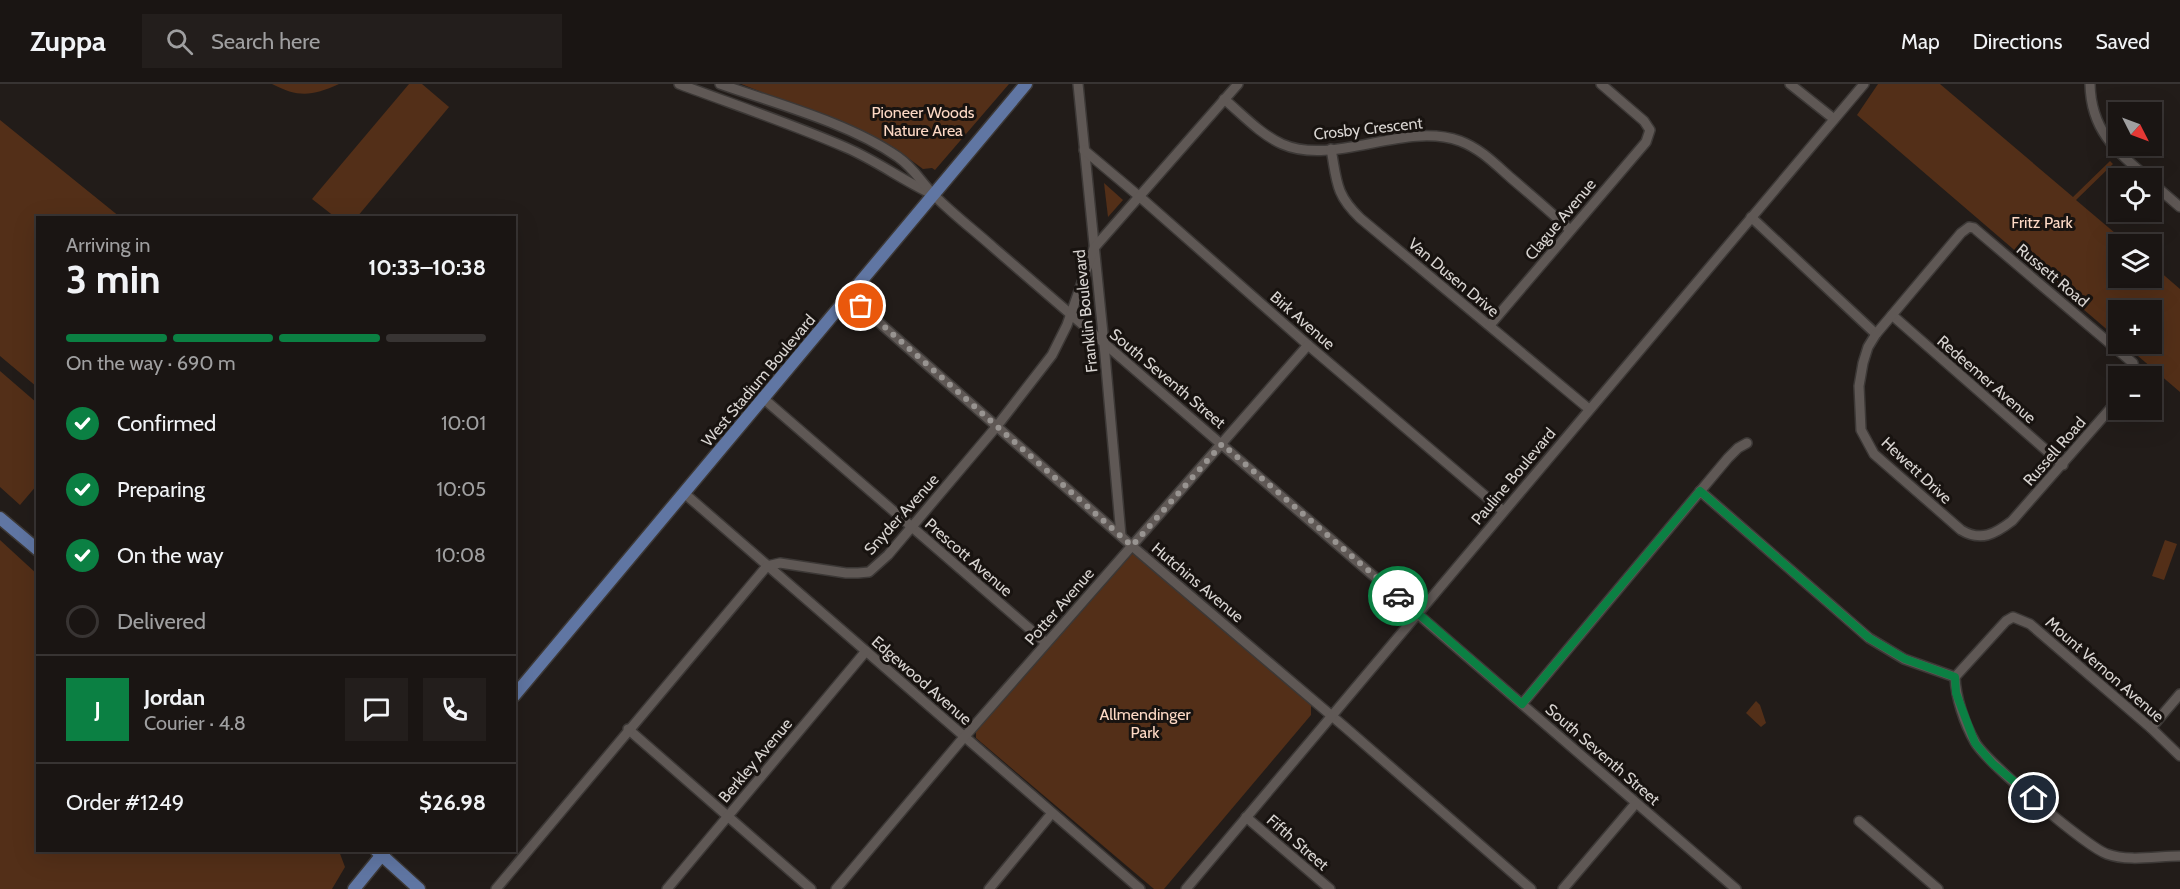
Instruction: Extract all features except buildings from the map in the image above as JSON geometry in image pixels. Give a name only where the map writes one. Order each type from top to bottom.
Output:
[{"type":"main road","name":"West Stadium Boulevard","points":[[516,694],[1026,84]]},
{"type":"main road","points":[[0,518],[36,548]]},
{"type":"main road","points":[[354,889],[381,852],[419,889]]},
{"type":"street","name":"South Seventh Street","points":[[679,84],[847,148],[883,165],[909,184],[934,195]]},
{"type":"street","name":"South Seventh Street","points":[[720,84],[810,116],[880,145],[916,171],[934,195],[1104,344],[1736,889]]},
{"type":"street","name":"Franklin Boulevard","points":[[1078,84],[1121,536]]},
{"type":"street","name":"Snyder Avenue","points":[[767,566],[780,563],[846,573],[870,572],[888,555],[997,426],[1052,355],[1071,314],[1094,248],[1238,84]]},
{"type":"street","name":"Clague Avenue","points":[[1490,325],[1646,142],[1650,130],[1644,122],[1601,84]]},
{"type":"street","points":[[1790,84],[1834,119]]},
{"type":"street","name":"Pauline Boulevard","points":[[1186,889],[1864,84]]},
{"type":"street","points":[[2090,84],[2090,100],[2097,122],[2107,141],[2137,168]]},
{"type":"street","name":"Crosby Crescent","points":[[1224,99],[1266,135],[1284,145],[1308,149],[1331,149],[1414,136],[1436,136],[1459,141],[1482,152],[1570,230]]},
{"type":"street","name":"Van Dusen Drive","points":[[1331,149],[1339,190],[1345,203],[1588,409]]},
{"type":"street","name":"Birk Avenue","points":[[1084,150],[1503,511]]},
{"type":"street","points":[[2162,191],[2180,207]]},
{"type":"street","points":[[1751,217],[1876,334]]},
{"type":"street","name":"Hewett Drive","points":[[1969,227],[1961,233],[1876,334],[1868,347],[1859,387],[1861,430],[1874,454],[1970,535],[1979,536],[1998,531],[2012,521]]},
{"type":"street","name":"Russett Road","points":[[1969,227],[1974,228],[2133,363],[2134,366]]},
{"type":"street","name":"Hutchins Avenue","points":[[849,296],[1132,546],[1332,715],[1531,889]]},
{"type":"street","name":"Redeemer Avenue","points":[[1892,315],[2063,465]]},
{"type":"street","name":"Potter Avenue","points":[[836,889],[964,736],[1308,345]]},
{"type":"street","name":"Prescott Avenue","points":[[764,399],[1046,643]]},
{"type":"street","name":"Russell Road","points":[[2012,521],[2108,412]]},
{"type":"street","points":[[1522,704],[1728,458],[1747,443]]},
{"type":"street","points":[[1700,491],[1869,638],[1905,659],[1955,677],[1956,693],[1975,743],[1993,764],[2060,820],[2106,854],[2126,858],[2180,856]]},
{"type":"street","name":"Edgewood Avenue","points":[[684,493],[1140,889]]},
{"type":"street","points":[[496,889],[767,566]]},
{"type":"street","name":"Mount Vernon Avenue","points":[[1955,677],[2006,621],[2013,617],[2030,624],[2151,728],[2180,756]]},
{"type":"street","name":"Berkley Avenue","points":[[667,889],[866,651]]},
{"type":"street","points":[[2151,728],[2180,693]]},
{"type":"street","points":[[628,729],[811,889]]},
{"type":"street","points":[[1563,889],[1636,802]]},
{"type":"street","points":[[989,889],[1052,813]]},
{"type":"street","name":"Fifth Street","points":[[1246,817],[1330,889]]},
{"type":"street","points":[[1859,821],[1938,889]]},
{"type":"green space","points":[[272,84],[339,84],[306,94],[290,92]]},
{"type":"green space","points":[[409,84],[422,84],[449,107],[358,216],[334,216],[312,199]]},
{"type":"green space","name":"Pioneer Woods Nature Area","points":[[741,84],[1009,84],[935,170],[923,169],[893,147],[865,133]]},
{"type":"green space","name":"Fritz Park","points":[[1878,84],[1940,84],[2073,197],[2110,161],[2113,164],[2076,200],[2116,234],[2108,234],[2108,288],[2162,288],[2162,273],[2180,289],[2180,392],[2162,377],[2162,366],[2150,366],[2136,354],[2162,354],[2162,300],[2108,300],[2108,330],[1857,115]]},
{"type":"green space","points":[[0,120],[119,216],[36,216],[36,386],[0,356]]},
{"type":"green space","points":[[1104,183],[1123,200],[1108,217]]},
{"type":"green space","points":[[0,371],[36,402],[36,486],[20,505],[0,487]]},
{"type":"green space","points":[[0,540],[36,573],[36,852],[339,852],[345,867],[332,889],[0,889]]},
{"type":"green space","points":[[2165,540],[2177,544],[2164,580],[2152,576]]},
{"type":"green space","name":"Allmendinger Park","points":[[1132,554],[1135,554],[1311,705],[1311,715],[1164,889],[1154,889],[976,738],[976,731]]},
{"type":"green space","points":[[1756,701],[1760,705],[1766,723],[1761,727],[1746,713]]},
{"type":"way so far","points":[[861,306],[1132,546],[1222,444],[1398,596]]},
{"type":"route","points":[[1398,596],[1522,704],[1700,491],[1869,638],[1905,659],[1955,677],[1956,693],[1975,743],[1993,764],[2034,798]]}]
